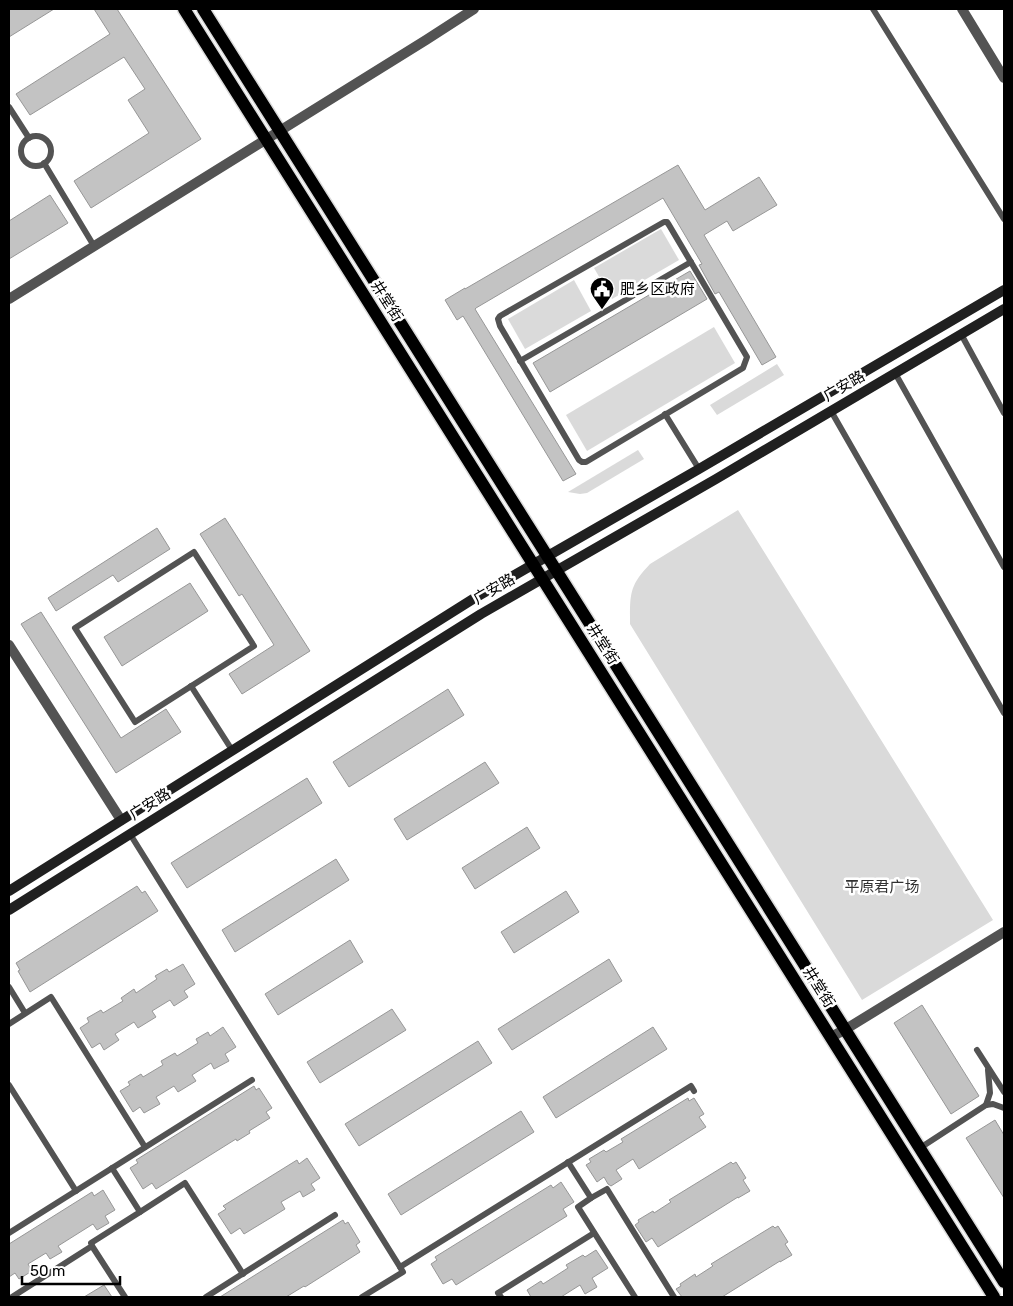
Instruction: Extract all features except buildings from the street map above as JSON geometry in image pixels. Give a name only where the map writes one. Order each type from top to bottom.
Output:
[{"type":"main road","name":"井堂街","points":[[184,9],[994,1297]]},
{"type":"main road","name":"井堂街","points":[[204,9],[1004,1282]]},
{"type":"main road","name":"广安路","points":[[9,891],[473,599],[699,470],[1004,290]]},
{"type":"main road","name":"广安路","points":[[9,910],[481,614],[716,479],[1004,309]]},
{"type":"street","points":[[9,299],[474,9]]},
{"type":"street","points":[[962,9],[1004,78]]},
{"type":"street","points":[[9,645],[12,658],[121,820]]},
{"type":"street","points":[[831,1037],[1004,932]]},
{"type":"lane","points":[[873,9],[1004,219]]},
{"type":"lane","points":[[9,107],[29,138]]},
{"type":"lane","points":[[38,136],[49,143],[51,154],[44,163],[35,166],[23,157],[22,146],[29,138],[38,136]]},
{"type":"lane","points":[[44,163],[94,246]]},
{"type":"lane","points":[[664,222],[667,222],[691,262],[747,357],[743,368],[586,462],[582,462],[579,460],[520,361],[498,319],[500,316],[664,222]]},
{"type":"lane","points":[[520,361],[691,262]]},
{"type":"lane","points":[[961,334],[1004,413]]},
{"type":"lane","points":[[896,373],[1004,567]]},
{"type":"lane","points":[[831,411],[1004,713]]},
{"type":"lane","points":[[665,414],[699,470]]},
{"type":"lane","points":[[194,552],[254,646],[191,686],[134,722],[75,628],[194,552]]},
{"type":"lane","points":[[191,686],[232,750]]},
{"type":"lane","points":[[130,834],[403,1272],[362,1297]]},
{"type":"lane","points":[[9,987],[25,1013]]},
{"type":"lane","points":[[9,1023],[51,997],[145,1147]]},
{"type":"lane","points":[[977,1050],[1004,1092]]},
{"type":"lane","points":[[986,1105],[990,1093],[987,1066]]},
{"type":"lane","points":[[9,1233],[252,1080]]},
{"type":"lane","points":[[9,1085],[76,1191]]},
{"type":"lane","points":[[400,1267],[691,1086],[694,1091]]},
{"type":"lane","points":[[920,1148],[986,1105],[993,1104],[1004,1108]]},
{"type":"lane","points":[[568,1162],[591,1198]]},
{"type":"lane","points":[[112,1168],[140,1212]]},
{"type":"lane","points":[[12,1297],[92,1246],[91,1243],[185,1183],[243,1274]]},
{"type":"lane","points":[[634,1297],[578,1207],[607,1189],[674,1297]]},
{"type":"lane","points":[[206,1297],[335,1216]]},
{"type":"lane","points":[[501,1297],[498,1293],[594,1233]]},
{"type":"lane","points":[[92,1246],[125,1297]]},
{"type":"green space","points":[[661,229],[679,260],[612,299],[594,268]]},
{"type":"green space","points":[[574,280],[591,311],[525,349],[508,319]]},
{"type":"green space","points":[[714,327],[735,363],[587,451],[566,415]]},
{"type":"green space","points":[[777,364],[784,375],[717,415],[710,405]]},
{"type":"green space","points":[[638,450],[644,459],[587,493],[568,492]]},
{"type":"green space","name":"平原君广场","points":[[738,510],[993,920],[862,1000],[630,624],[630,605],[634,585],[650,564]]},
{"type":"place","name":"肥乡区政府","points":[[602,310]]}]
